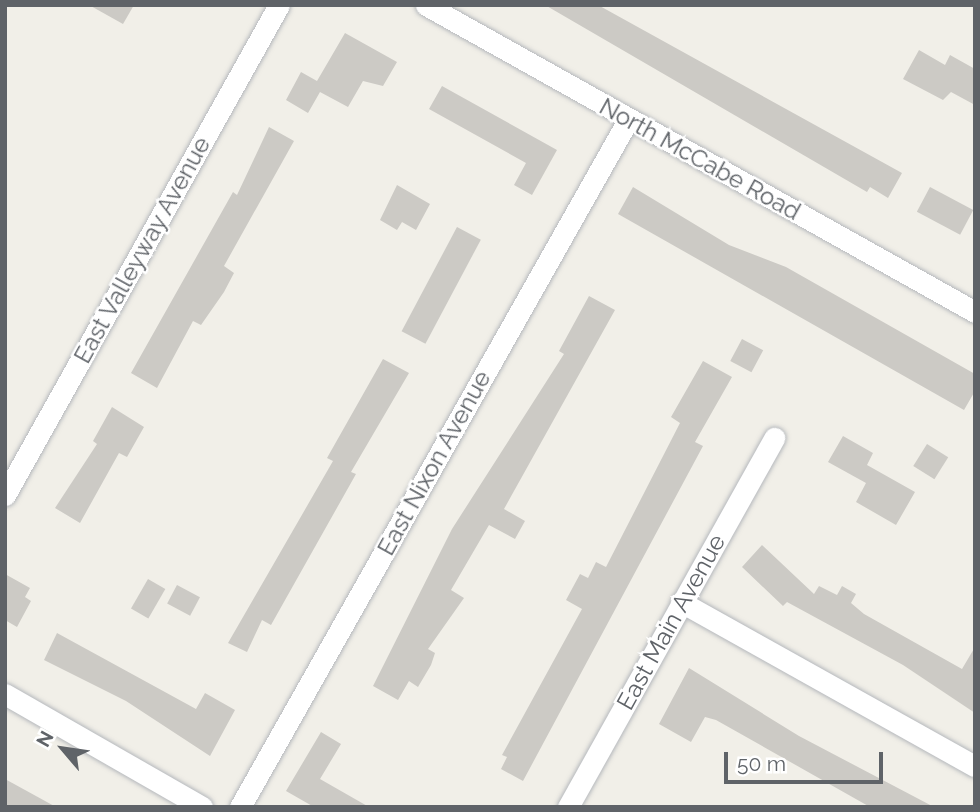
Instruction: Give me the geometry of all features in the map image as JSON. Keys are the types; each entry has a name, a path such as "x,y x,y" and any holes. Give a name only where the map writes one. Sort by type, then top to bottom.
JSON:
{"street":[{"name":"East Valleyway Avenue","path":"5,495 279,5"},
{"name":"North McCabe Road","path":"426,5 975,312"},
{"name":"East Nixon Avenue","path":"240,807 628,120"},
{"name":"East Main Avenue","path":"568,807 774,438"},
{"path":"681,602 975,766"},
{"path":"5,694 200,806"}],"building":[{"path":"89,5 134,5 123,24"},
{"path":"545,5 598,5 902,173 888,198 870,187 867,192"},
{"path":"345,33 397,62 383,86 363,81 348,107 320,92 308,113 286,100 301,72 317,81"},
{"path":"919,50 945,65 950,55 975,69 975,105 951,92 943,100 903,79"},
{"path":"442,86 557,150 532,195 514,185 526,163 429,109"},
{"path":"269,127 294,141 224,266 234,273 224,292 201,325 193,321 157,388 131,373 233,192 237,195"},
{"path":"397,185 430,204 416,230 402,222 397,230 380,220"},
{"path":"633,187 729,245 786,267 975,374 975,391 964,410 618,214"},
{"path":"930,187 973,210 960,235 917,212"},
{"path":"457,227 481,240 425,344 402,331"},
{"path":"589,296 615,310 504,509 525,521 515,539 489,525 451,590 464,598 428,649 435,653 431,665 418,687 409,681 398,700 373,686 452,529 564,354 559,351"},
{"path":"742,339 763,350 751,372 730,361"},
{"path":"383,359 409,373 351,472 356,474 271,625 262,620 247,652 228,643 333,461 327,458"},
{"path":"703,361 732,377 695,442 703,446 523,781 501,769 507,757 502,755 582,609 566,600 580,574 588,578 596,562 606,567 680,423 671,417"},
{"path":"112,407 144,427 127,457 119,453 80,523 55,508 97,444 93,441"},
{"path":"843,436 873,453 867,465 915,492 896,525 856,502 866,483 828,462"},
{"path":"927,444 948,457 934,479 913,466"},
{"path":"762,545 814,594 819,586 837,595 842,586 856,594 851,603 864,614 962,669 975,647 975,713 903,665 787,602 783,606 742,567"},
{"path":"5,574 30,588 25,597 31,601 17,627 5,620"},
{"path":"148,579 165,589 148,618 131,608"},
{"path":"177,585 200,597 190,616 167,604"},
{"path":"57,633 196,709 205,693 235,710 210,756 126,701 44,660"},
{"path":"689,668 799,736 934,807 870,807 716,720 705,717 691,742 659,724"},
{"path":"321,732 341,744 320,779 369,807 314,807 286,791"},
{"path":"5,779 56,807 5,807"}]}
